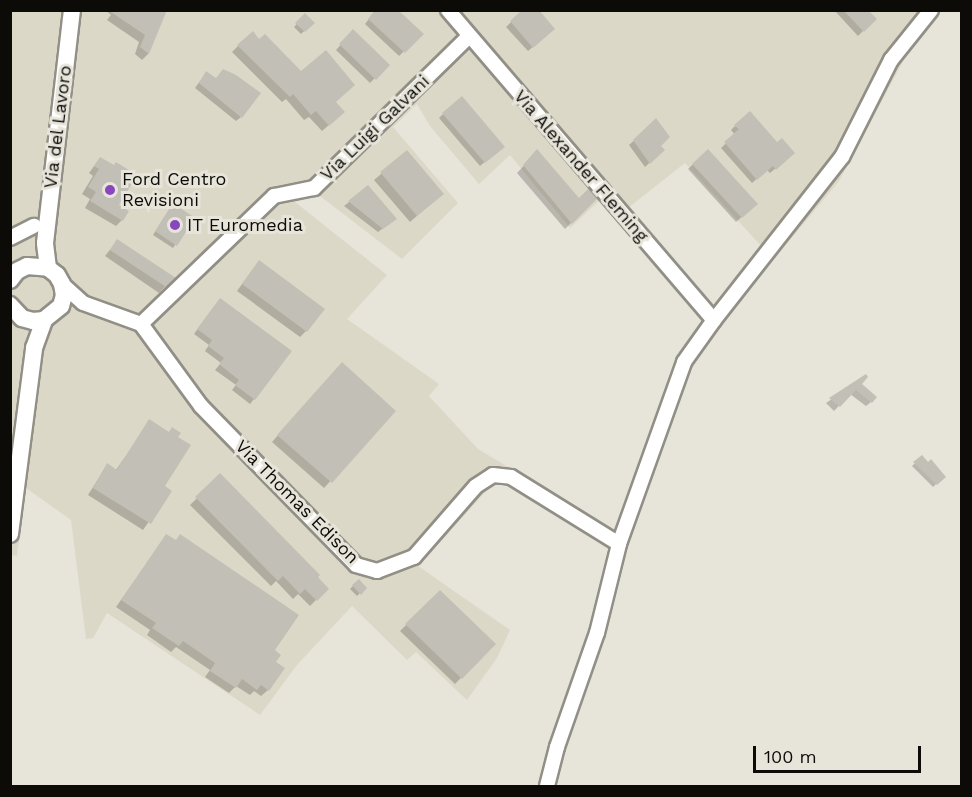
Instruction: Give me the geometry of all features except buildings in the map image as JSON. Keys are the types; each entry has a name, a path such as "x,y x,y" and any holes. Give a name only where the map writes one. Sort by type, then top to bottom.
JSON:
{"main road":[{"name":"Via del Lavoro","path":"24,271 45,243 72,10"},
{"path":"22,318 33,321 44,320 54,315 61,306 64,295 63,284 57,275 24,271"},
{"path":"10,305 22,318 34,348"},
{"path":"10,534 34,348 44,320"}],"street":[{"name":"Via Alexander Fleming","path":"448,10 714,320"},
{"path":"546,786 557,747 597,633 619,543 684,362 714,320 842,157 891,60 931,10"},
{"name":"Via Luigi Galvani","path":"141,324 274,196 314,188 469,36"},
{"path":"10,238 34,226"},
{"path":"63,284 83,303 141,324"},
{"path":"61,306 83,303"},
{"name":"Via Thomas Edison","path":"141,324 201,406 356,565 376,571 414,557 476,486 493,475 511,477 619,543"}],"shaded area":[{"path":"10,11 939,11 916,37 839,181 775,258 763,248 685,163 614,219 599,201 570,228 510,155 479,184 430,126 417,104 393,127 458,203 402,259 320,196 295,202 387,275 347,319 439,384 429,396 478,449 508,467 418,566 510,630 497,658 467,700 416,652 407,660 352,606 297,665 260,715 107,613 93,638 86,639 71,520 26,488 17,556 11,555"}],"place":[{"name":"Ford Centro Revisioni","path":"110,190"},
{"name":"IT Euromedia","path":"175,225"}]}
